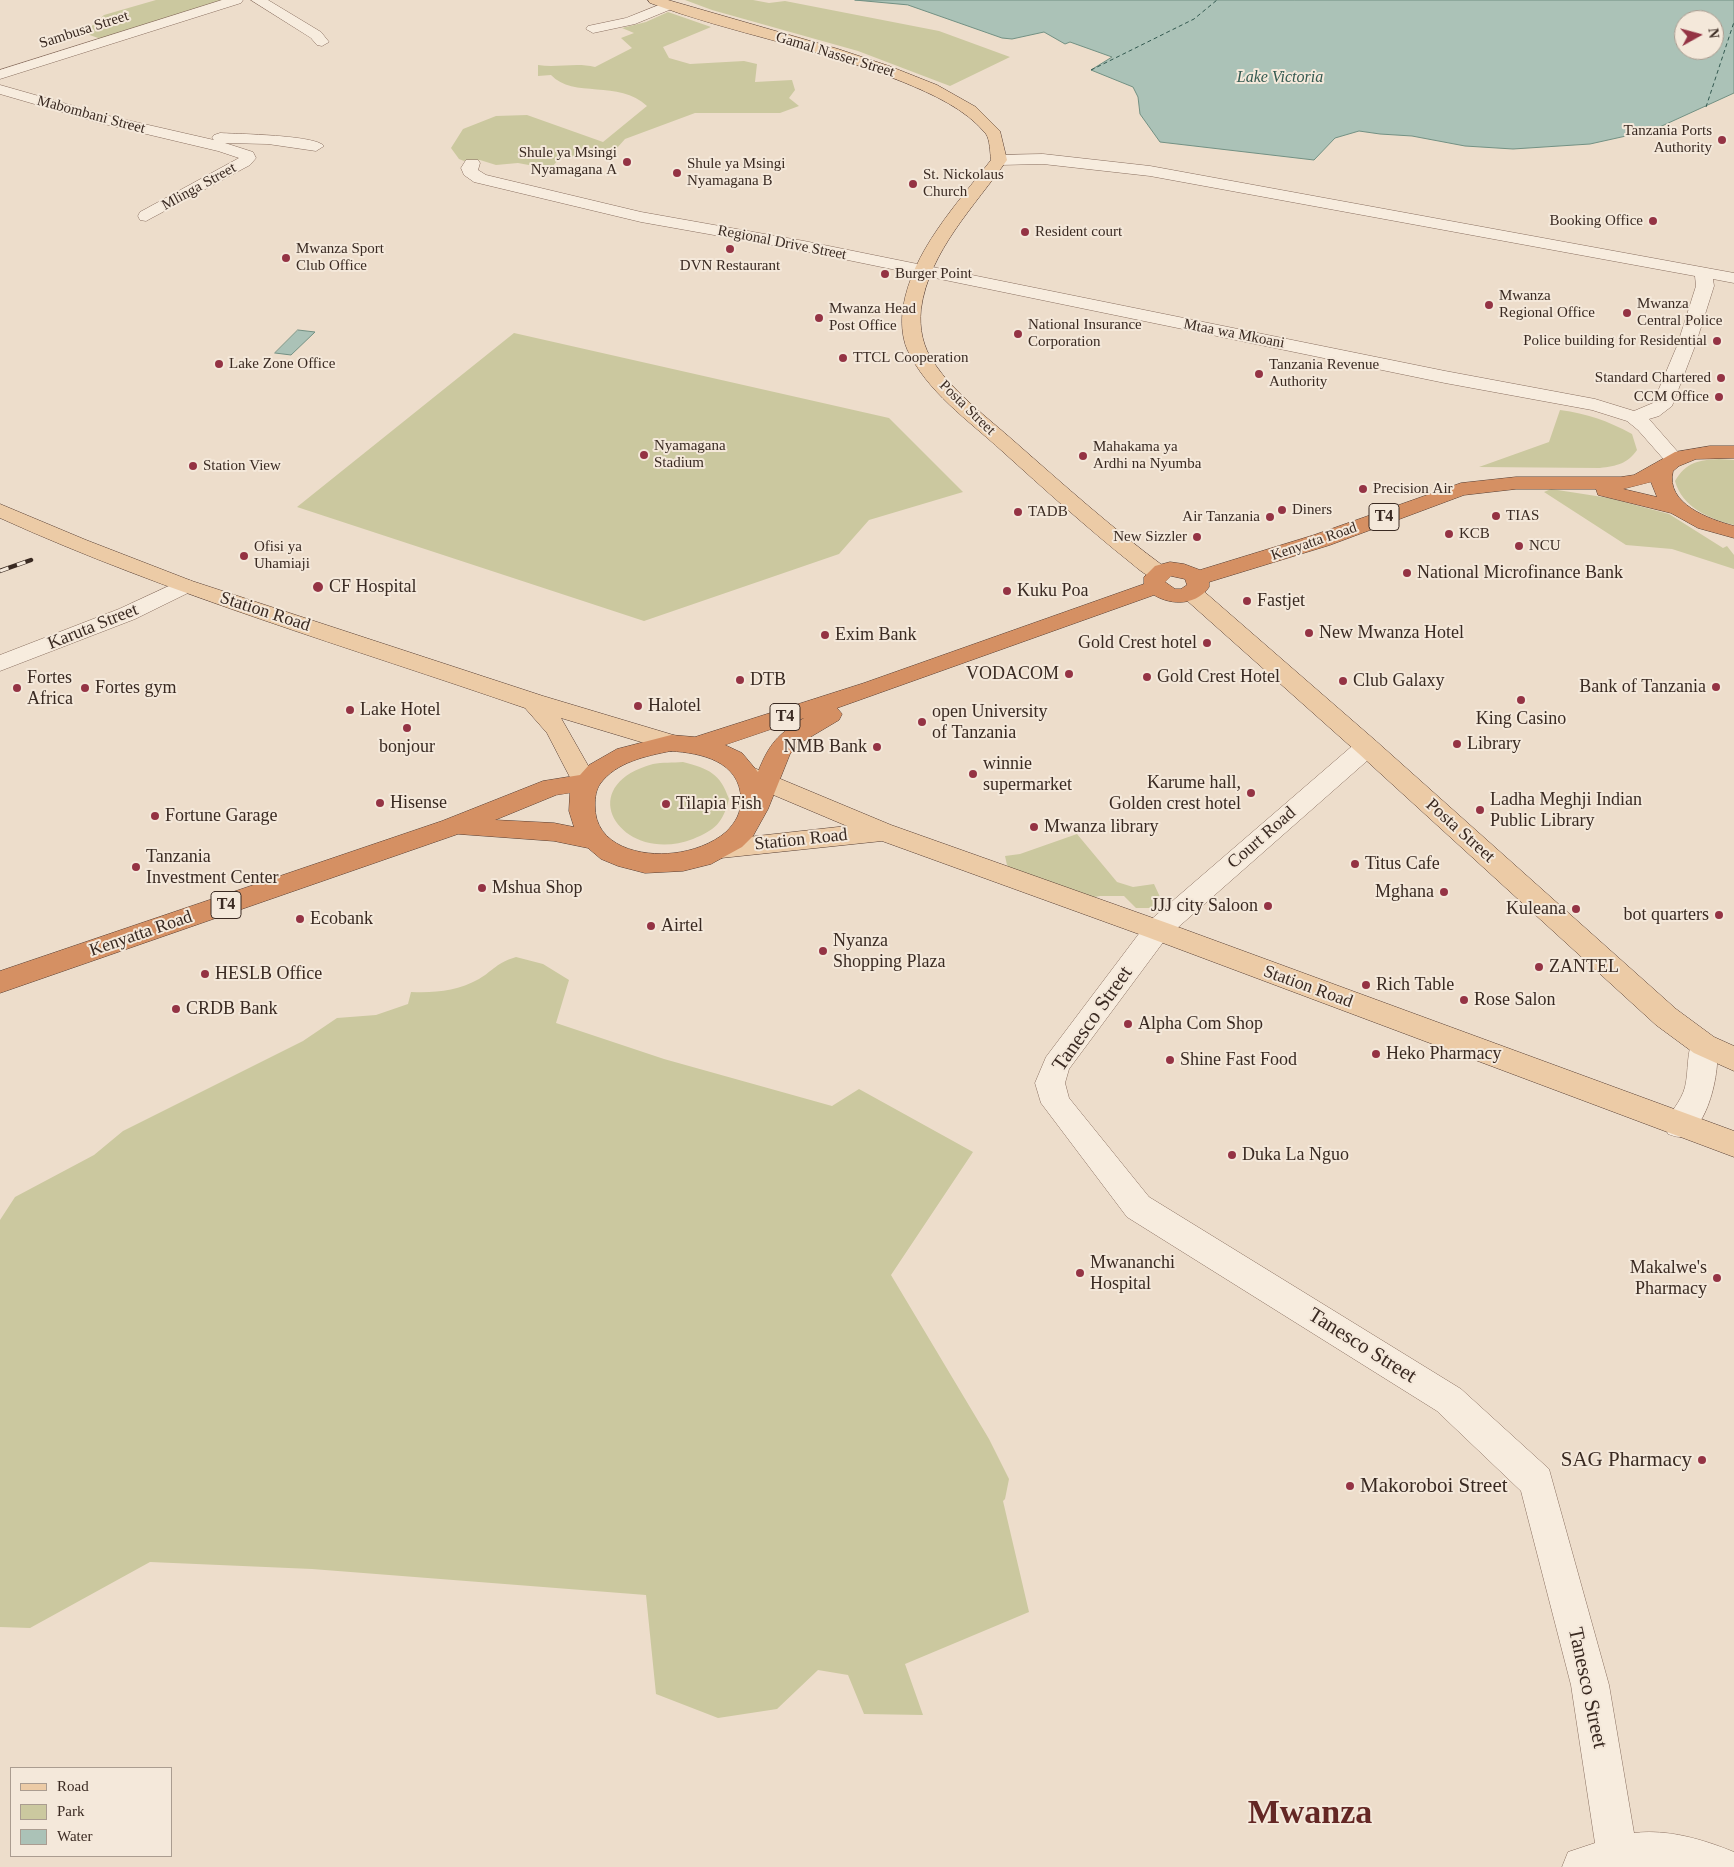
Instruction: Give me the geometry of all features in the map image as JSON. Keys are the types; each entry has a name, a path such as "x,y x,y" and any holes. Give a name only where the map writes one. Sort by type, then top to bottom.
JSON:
{"highway":[{"name":"Kenyatta Road","path":"1157,580 1167,594 1175,596 1194,586 1461,489 1516,483 1576,485 1639,480 1693,452 1717,450 1734,452"},
{"path":"1669,464 1661,479 1665,494 1680,509 1734,546"},
{"name":"Kenyatta Road","path":"1576,485 1680,509"},
{"path":"1698,520 1734,532"},
{"name":"T4","path":"698,745 872,688 1157,580"},
{"name":"T4","path":"756,777 721,752 698,745 671,743 645,747 622,756 599,770 585,783 582,805 584,824 596,841 615,854 632,860 668,864 696,859 721,849 741,834 754,810 753,787 756,777 778,751 793,736 872,688"},
{"name":"Kenyatta Road","path":"0,982 451,827 552,787 585,783"},
{"name":"Kenyatta Road","path":"451,827 522,828 554,832 596,841"}],"main road":[{"name":"Gamal Nasser Street","path":"662,3 859,60 899,74 938,92 970,111 992,131 1001,148 999,160"},
{"name":"Posta Street","path":"999,160 952,225 922,271 912,308 911,326 916,349 931,372 956,399 1157,580"},
{"name":"Station Road","path":"0,510 78,545 184,586 376,648 534,702 671,743"},
{"name":"Posta Street","path":"1194,586 1366,747 1666,1017 1704,1045 1734,1059"},
{"path":"534,702 557,729 585,783"},
{"name":"Station Road","path":"756,777 882,832 1157,930 1734,1144"},
{"name":"Station Road","path":"721,849 882,832"}],"street":[{"name":"Sambusa Street","path":"0,75 236,0"},
{"path":"258,0 316,35 322,42"},
{"path":"593,29 630,21 662,3"},
{"name":"Mabombani Street","path":"0,89 72,111 183,138 226,143 282,140 316,146"},
{"name":"Mabombani Street","path":"226,143 247,155"},
{"name":"Mlinga Street","path":"146,216 244,162 248,158 247,155"},
{"path":"999,160 1043,158 1150,171 1734,278"},
{"name":"Regional Drive Street","path":"472,163 469,168 470,172 480,179 641,217 804,246 922,271"},
{"name":"Mtaa wa Mkoani","path":"922,271 1445,377 1595,404 1634,417 1645,426 1669,464"},
{"path":"1634,417 1652,412 1662,406 1686,346 1705,286 1703,273"},
{"name":"Karuta Street","path":"0,664 127,614 184,586"},
{"name":"Court Road","path":"1157,930 1366,747"},
{"name":"Tanesco Street","path":"1157,930 1056,1065 1050,1083 1056,1103 1138,1207 1449,1400 1536,1481 1590,1685 1600,1861"},
{"path":"1679,1125 1694,1106 1702,1079 1704,1045"},
{"path":"1600,1861 1656,1851 1693,1858 1720,1867"}],"green space":[{"path":"156,0 223,0 101,39 84,33 104,15"},
{"path":"685,0 753,0 769,3 785,1 939,31 1010,57 950,86 858,51 712,10"},
{"path":"668,12 711,27 663,47 669,58 690,64 744,61 757,64 755,82 792,80 795,90 789,98 799,106 780,113 695,113 625,139 617,148 575,157 560,158 550,169 518,163 496,165 480,160 464,161 459,159 451,148 463,129 496,116 527,115 603,142 647,106 636,98 623,93 571,86 560,82 551,75 538,76 538,65 581,65 595,67 632,48 621,38 634,33 622,28 646,22"},
{"name":"Nyamagana Stadium","path":"514,333 889,418 963,492 869,520 839,554 644,621 297,507"},
{"path":"1560,410 1597,418 1632,434 1637,450 1621,464 1600,468 1479,467 1549,442"},
{"path":"1719,459 1734,460 1734,525 1698,511 1684,498 1675,481 1688,466 1694,463"},
{"path":"1551,489 1609,498 1669,514 1723,548 1727,546 1734,555 1734,569 1672,549 1626,545 1544,492"},
{"path":"683,762 707,770 722,783 729,799 721,820 701,836 668,844 645,842 627,833 615,820 610,805 614,789 628,775 653,764"},
{"path":"1077,834 1117,882 1133,887 1154,884 1160,897 1153,908 1136,908 1124,896 1100,896 1079,900 1017,875 1007,865 1005,856 1020,854"},
{"path":"516,957 543,964 569,980 556,1023 664,1059 832,1106 859,1089 973,1152 891,1275 989,1439 1009,1479 1003,1501 1029,1612 905,1664 923,1715 864,1714 848,1675 818,1670 777,1709 718,1718 656,1694 646,1595 312,1569 150,1562 30,1628 0,1627 0,1220 15,1197 94,1155 123,1131 303,1041 337,1018 376,1015 408,1004 411,992 438,991 463,986 479,979 504,962"}],"water":[{"name":"Lake Victoria","path":"855,0 1734,0 1734,93 1653,130 1590,144 1513,149 1465,146 1412,136 1359,131 1335,138 1314,160 1160,142 1140,114 1138,97 1133,87 1091,70 1112,57 1070,42 1065,44 1044,32 1012,39 1002,38 908,5"},
{"path":"298,330 315,332 291,355 275,353"}],"ferry route":[{"path":"1091,70 1194,19 1217,0"},
{"path":"1706,107 1734,22"}],"railway":[{"path":"0,571 31,560"}],"place":[{"name":"Tanzania Ports Authority","path":"1722,140"},
{"name":"Shule ya Msingi Nyamagana A","path":"627,162"},
{"name":"Shule ya Msingi Nyamagana B","path":"677,173"},
{"name":"St. Nickolaus Church","path":"913,184"},
{"name":"Booking Office","path":"1653,221"},
{"name":"Resident court","path":"1025,232"},
{"name":"DVN Restaurant","path":"730,249"},
{"name":"Mwanza Sport Club Office","path":"286,258"},
{"name":"Burger Point","path":"885,274"},
{"name":"Mwanza Regional Office","path":"1489,305"},
{"name":"Mwanza Central Police","path":"1627,313"},
{"name":"Mwanza Head Post Office","path":"819,318"},
{"name":"National Insurance Corporation","path":"1018,334"},
{"name":"Police building for Residential","path":"1717,341"},
{"name":"TTCL Cooperation","path":"843,358"},
{"name":"Lake Zone Office","path":"219,364"},
{"name":"Tanzania Revenue Authority","path":"1259,374"},
{"name":"Standard Chartered","path":"1721,378"},
{"name":"CCM Office","path":"1719,397"},
{"name":"Nyamagana Stadium","path":"644,455"},
{"name":"Mahakama ya Ardhi na Nyumba","path":"1083,456"},
{"name":"Station View","path":"193,466"},
{"name":"Precision Air","path":"1363,489"},
{"name":"Diners","path":"1282,510"},
{"name":"TADB","path":"1018,512"},
{"name":"TIAS","path":"1496,516"},
{"name":"Air Tanzania","path":"1270,517"},
{"name":"KCB","path":"1449,534"},
{"name":"New Sizzler","path":"1197,537"},
{"name":"NCU","path":"1519,546"},
{"name":"Ofisi ya Uhamiaji","path":"244,556"},
{"name":"National Microfinance Bank","path":"1407,573"},
{"name":"CF Hospital","path":"318,587"},
{"name":"Kuku Poa","path":"1007,591"},
{"name":"Fastjet","path":"1247,601"},
{"name":"New Mwanza Hotel","path":"1309,633"},
{"name":"Exim Bank","path":"825,635"},
{"name":"Gold Crest hotel","path":"1207,643"},
{"name":"VODACOM","path":"1069,674"},
{"name":"Gold Crest Hotel","path":"1147,677"},
{"name":"DTB","path":"740,680"},
{"name":"Club Galaxy","path":"1343,681"},
{"name":"Bank of Tanzania","path":"1716,687"},
{"name":"Fortes Africa","path":"17,688"},
{"name":"Fortes gym","path":"85,688"},
{"name":"King Casino","path":"1521,700"},
{"name":"Halotel","path":"638,706"},
{"name":"Lake Hotel","path":"350,710"},
{"name":"open University of Tanzania","path":"922,722"},
{"name":"bonjour","path":"407,728"},
{"name":"Library","path":"1457,744"},
{"name":"NMB Bank","path":"877,747"},
{"name":"winnie supermarket","path":"973,774"},
{"name":"Karume hall, Golden crest hotel","path":"1251,793"},
{"name":"Hisense","path":"380,803"},
{"name":"Tilapia Fish","path":"666,804"},
{"name":"Ladha Meghji Indian Public Library","path":"1480,810"},
{"name":"Fortune Garage","path":"155,816"},
{"name":"Mwanza library","path":"1034,827"},
{"name":"Titus Cafe","path":"1355,864"},
{"name":"Tanzania Investment Center","path":"136,867"},
{"name":"Mshua Shop","path":"482,888"},
{"name":"Mghana","path":"1444,892"},
{"name":"JJJ city Saloon","path":"1268,906"},
{"name":"Kuleana","path":"1576,909"},
{"name":"bot quarters","path":"1719,915"},
{"name":"Ecobank","path":"300,919"},
{"name":"Airtel","path":"651,926"},
{"name":"Nyanza Shopping Plaza","path":"823,951"},
{"name":"ZANTEL","path":"1539,967"},
{"name":"HESLB Office","path":"205,974"},
{"name":"Rich Table","path":"1366,985"},
{"name":"Rose Salon","path":"1464,1000"},
{"name":"CRDB Bank","path":"176,1009"},
{"name":"Alpha Com Shop","path":"1128,1024"},
{"name":"Heko Pharmacy","path":"1376,1054"},
{"name":"Shine Fast Food","path":"1170,1060"},
{"name":"Duka La Nguo","path":"1232,1155"},
{"name":"Mwananchi Hospital","path":"1080,1273"},
{"name":"Makalwe's Pharmacy","path":"1717,1278"},
{"name":"SAG Pharmacy","path":"1702,1460"},
{"name":"Makoroboi Street","path":"1350,1486"}],"district":[{"name":"Mwanza","path":"1310,1814"}]}
